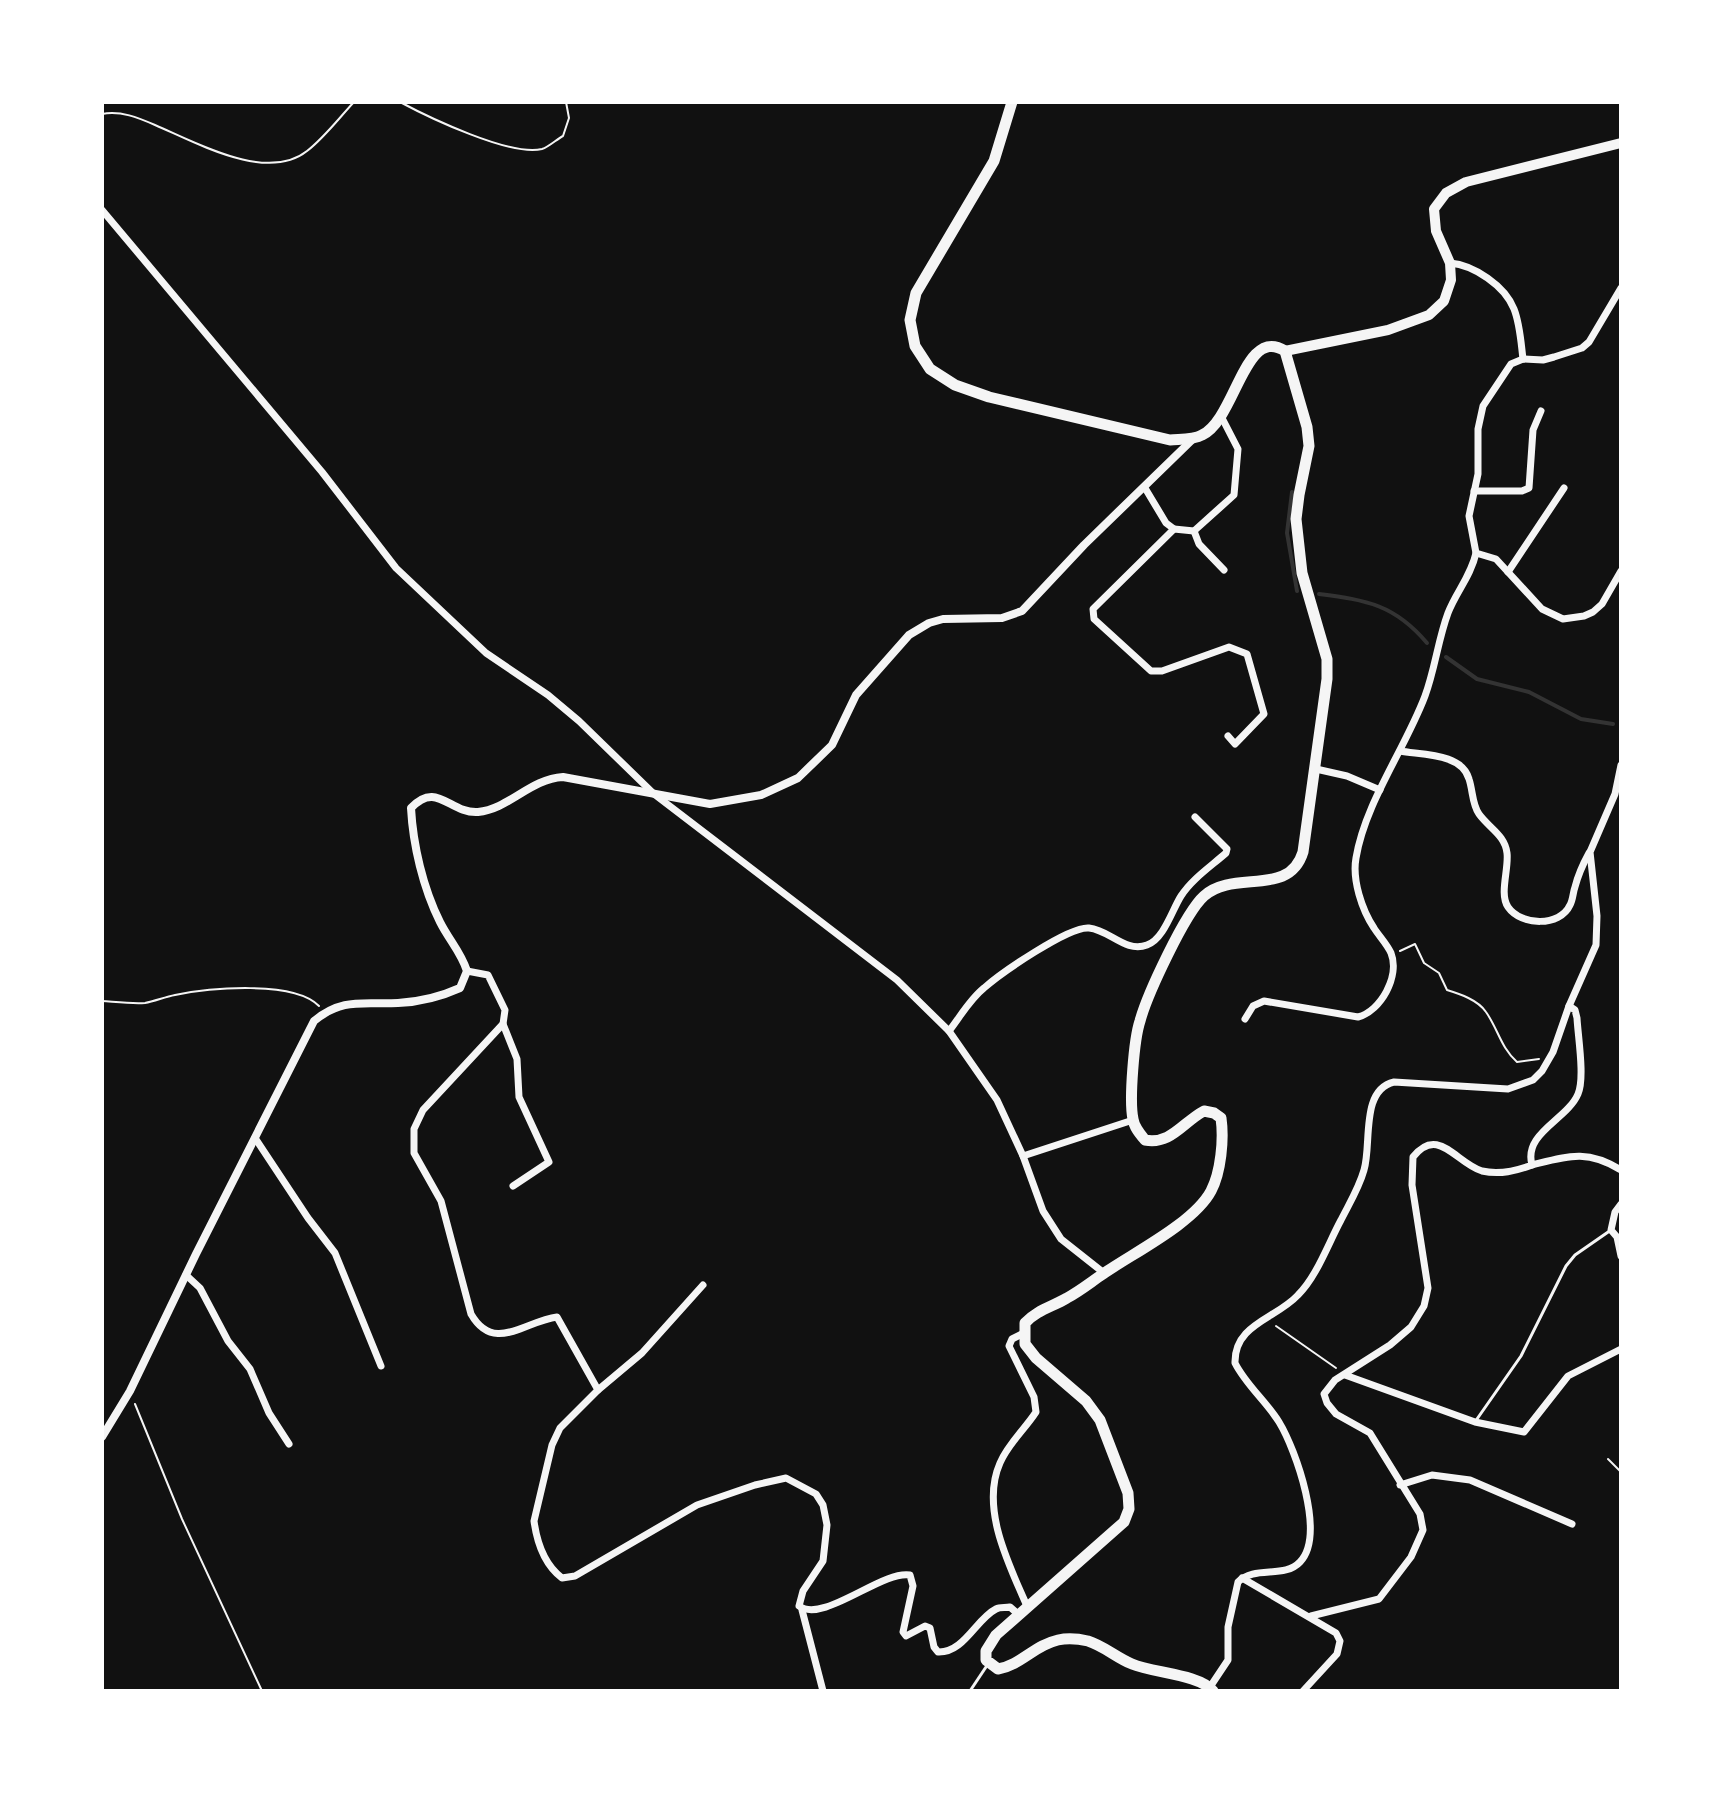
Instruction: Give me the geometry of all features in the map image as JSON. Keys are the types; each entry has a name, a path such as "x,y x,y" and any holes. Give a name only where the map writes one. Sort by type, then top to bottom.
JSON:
{"main road":[{"path":"1012,102 994,161 916,293 910,320 915,346 930,369 955,385 989,397 1170,440 1195,437 1211,429 1232,400 1252,356 1262,346 1275,345 1285,351 1388,330 1429,315 1444,301 1451,280 1450,263 1436,231 1434,209 1446,193 1466,182 1621,143"},
{"path":"1211,1689 1131,1664 1091,1642 1057,1640 1039,1647 1010,1667 998,1669 986,1660 986,1651 996,1635 1022,1610 1124,1522 1129,1509 1128,1493 1100,1420 1086,1401 1036,1358 1025,1344 1025,1323 1034,1314 1065,1299 1152,1243 1195,1209 1210,1192 1216,1177 1222,1128 1221,1118 1214,1113 1204,1111 1166,1140 1156,1142 1145,1140 1133,1120 1139,1023 1190,911 1205,894 1226,884 1280,878 1297,868 1303,852 1324,710 1327,659 1300,563 1296,519 1309,446 1307,427 1285,351"}],"street":[{"path":"102,210 322,472 396,568 486,653 548,695 579,721 654,794 907,990 949,1031 997,1100 1023,1156 1038,1201 1061,1239 1104,1273"},
{"path":"1450,263 1462,264 1500,288 1514,308 1523,359"},
{"path":"1245,1019 1253,1006 1264,1001 1348,1017 1366,1015 1377,1006 1387,989 1393,975 1391,954 1369,920 1355,867 1357,850 1429,680 1448,611 1467,579 1476,553 1469,521 1480,453 1478,429 1483,406 1511,364 1523,359 1543,360 1582,348 1589,342 1621,288"},
{"path":"1474,491 1522,491 1529,488 1533,430 1541,411"},
{"path":"1145,488 1166,523 1174,529 1194,531 1234,495 1238,449 1221,416"},
{"path":"102,1437 130,1391 314,1021 325,1012 352,1003 400,1003 442,996 460,988 467,971 462,954 440,923 412,828 411,808 419,799 430,796 461,809 484,811 544,779 563,777 710,804 761,795 798,778 832,745 856,695 909,635 943,619 1002,618 1022,611 1084,545 1195,437"},
{"path":"1508,572 1564,488"},
{"path":"1174,529 1093,609 1094,619 1151,671 1162,671 1229,647 1247,654 1264,714 1235,744 1228,736"},
{"path":"1194,531 1199,544 1224,570"},
{"path":"1476,553 1496,559 1542,609 1563,619 1593,612 1602,604 1621,571"},
{"path":"1400,751 1451,759 1463,767 1469,777 1479,814 1495,828 1505,843 1504,901 1521,920 1543,921 1561,915 1570,906 1574,889 1615,794 1621,765"},
{"path":"1316,769 1347,776 1380,790"},
{"path":"949,1031 982,989 1073,931 1086,927 1098,929 1124,944 1137,947 1150,945 1161,933 1189,884 1226,853 1227,849 1195,817"},
{"path":"1211,1689 1228,1660 1228,1627 1235,1589 1242,1578 1293,1568 1303,1560 1311,1529 1304,1490 1284,1432 1235,1363 1237,1342 1299,1295 1356,1192 1368,1153 1372,1107 1381,1088 1394,1082 1508,1089 1533,1080 1548,1061 1596,945 1597,916 1590,852"},
{"path":"467,971 488,975 505,1010 503,1024 517,1059 519,1097 549,1162 513,1186"},
{"path":"1532,1165 1531,1148 1577,1097 1580,1086 1577,1018 1575,1010 1569,1006"},
{"path":"503,1024 423,1110 414,1129 414,1153 441,1201 467,1301 477,1325 495,1334 557,1317 598,1390"},
{"path":"1023,1156 1133,1120"},
{"path":"255,1138 335,1253 381,1366"},
{"path":"1311,1616 1379,1599 1411,1557 1423,1530 1420,1514 1370,1433 1336,1414 1324,1394 1328,1387 1411,1327 1428,1296 1412,1185 1413,1157 1426,1145 1437,1144 1468,1165 1490,1172 1515,1171 1574,1155 1591,1156 1621,1170"},
{"path":"1621,1204 1615,1212 1611,1230 1617,1237 1621,1256"},
{"path":"186,1275 200,1288 228,1341 243,1358 269,1413 289,1444"},
{"path":"703,1285 642,1353 560,1428 552,1445 534,1521 536,1533 550,1569 562,1578 575,1576 697,1505 755,1485 786,1478 816,1494 823,1505 827,1525 823,1561 803,1591 799,1606 823,1691"},
{"path":"1022,1610 997,1523 993,1487 1005,1454 1036,1412 1034,1397 1009,1346 1012,1339 1024,1333"},
{"path":"1345,1375 1475,1422 1524,1432 1568,1376 1621,1349"},
{"path":"1400,1485 1432,1475 1470,1480 1572,1524"},
{"path":"802,1610 811,1611 856,1595 901,1573 910,1575 913,1586 903,1632 906,1636 925,1626 930,1628 938,1652 945,1652 967,1637 996,1609 1010,1607 1022,1610"},
{"path":"1242,1578 1328,1626 1340,1641 1337,1654 1303,1691"},
{"path":"1310,1684 1318,1691"}],"lane":[{"path":"1475,1422 1521,1356 1566,1266 1575,1255 1611,1230"},
{"path":"970,1691 989,1663"}],"path":[{"path":"102,114 112,112 138,118 215,151 253,163 288,162 306,152 354,102"},
{"path":"400,102 451,127 512,147 542,149 563,136 569,118 566,102"},
{"path":"1391,954 1415,944 1424,963 1439,973 1447,990 1465,996 1486,1010 1510,1055 1517,1062 1536,1058 1548,1061"},
{"path":"102,1001 144,1003 241,987 288,992 316,1002 325,1012"},
{"path":"1265,1318 1345,1375"},
{"path":"130,1391 182,1519 262,1691"},
{"path":"1608,1459 1621,1472"}],"waterway":[{"path":"1292,492 1287,533 1297,591"},
{"path":"1319,594 1379,606 1403,620 1427,643"},
{"path":"1446,657 1477,679 1529,692 1581,719 1613,724"}]}
